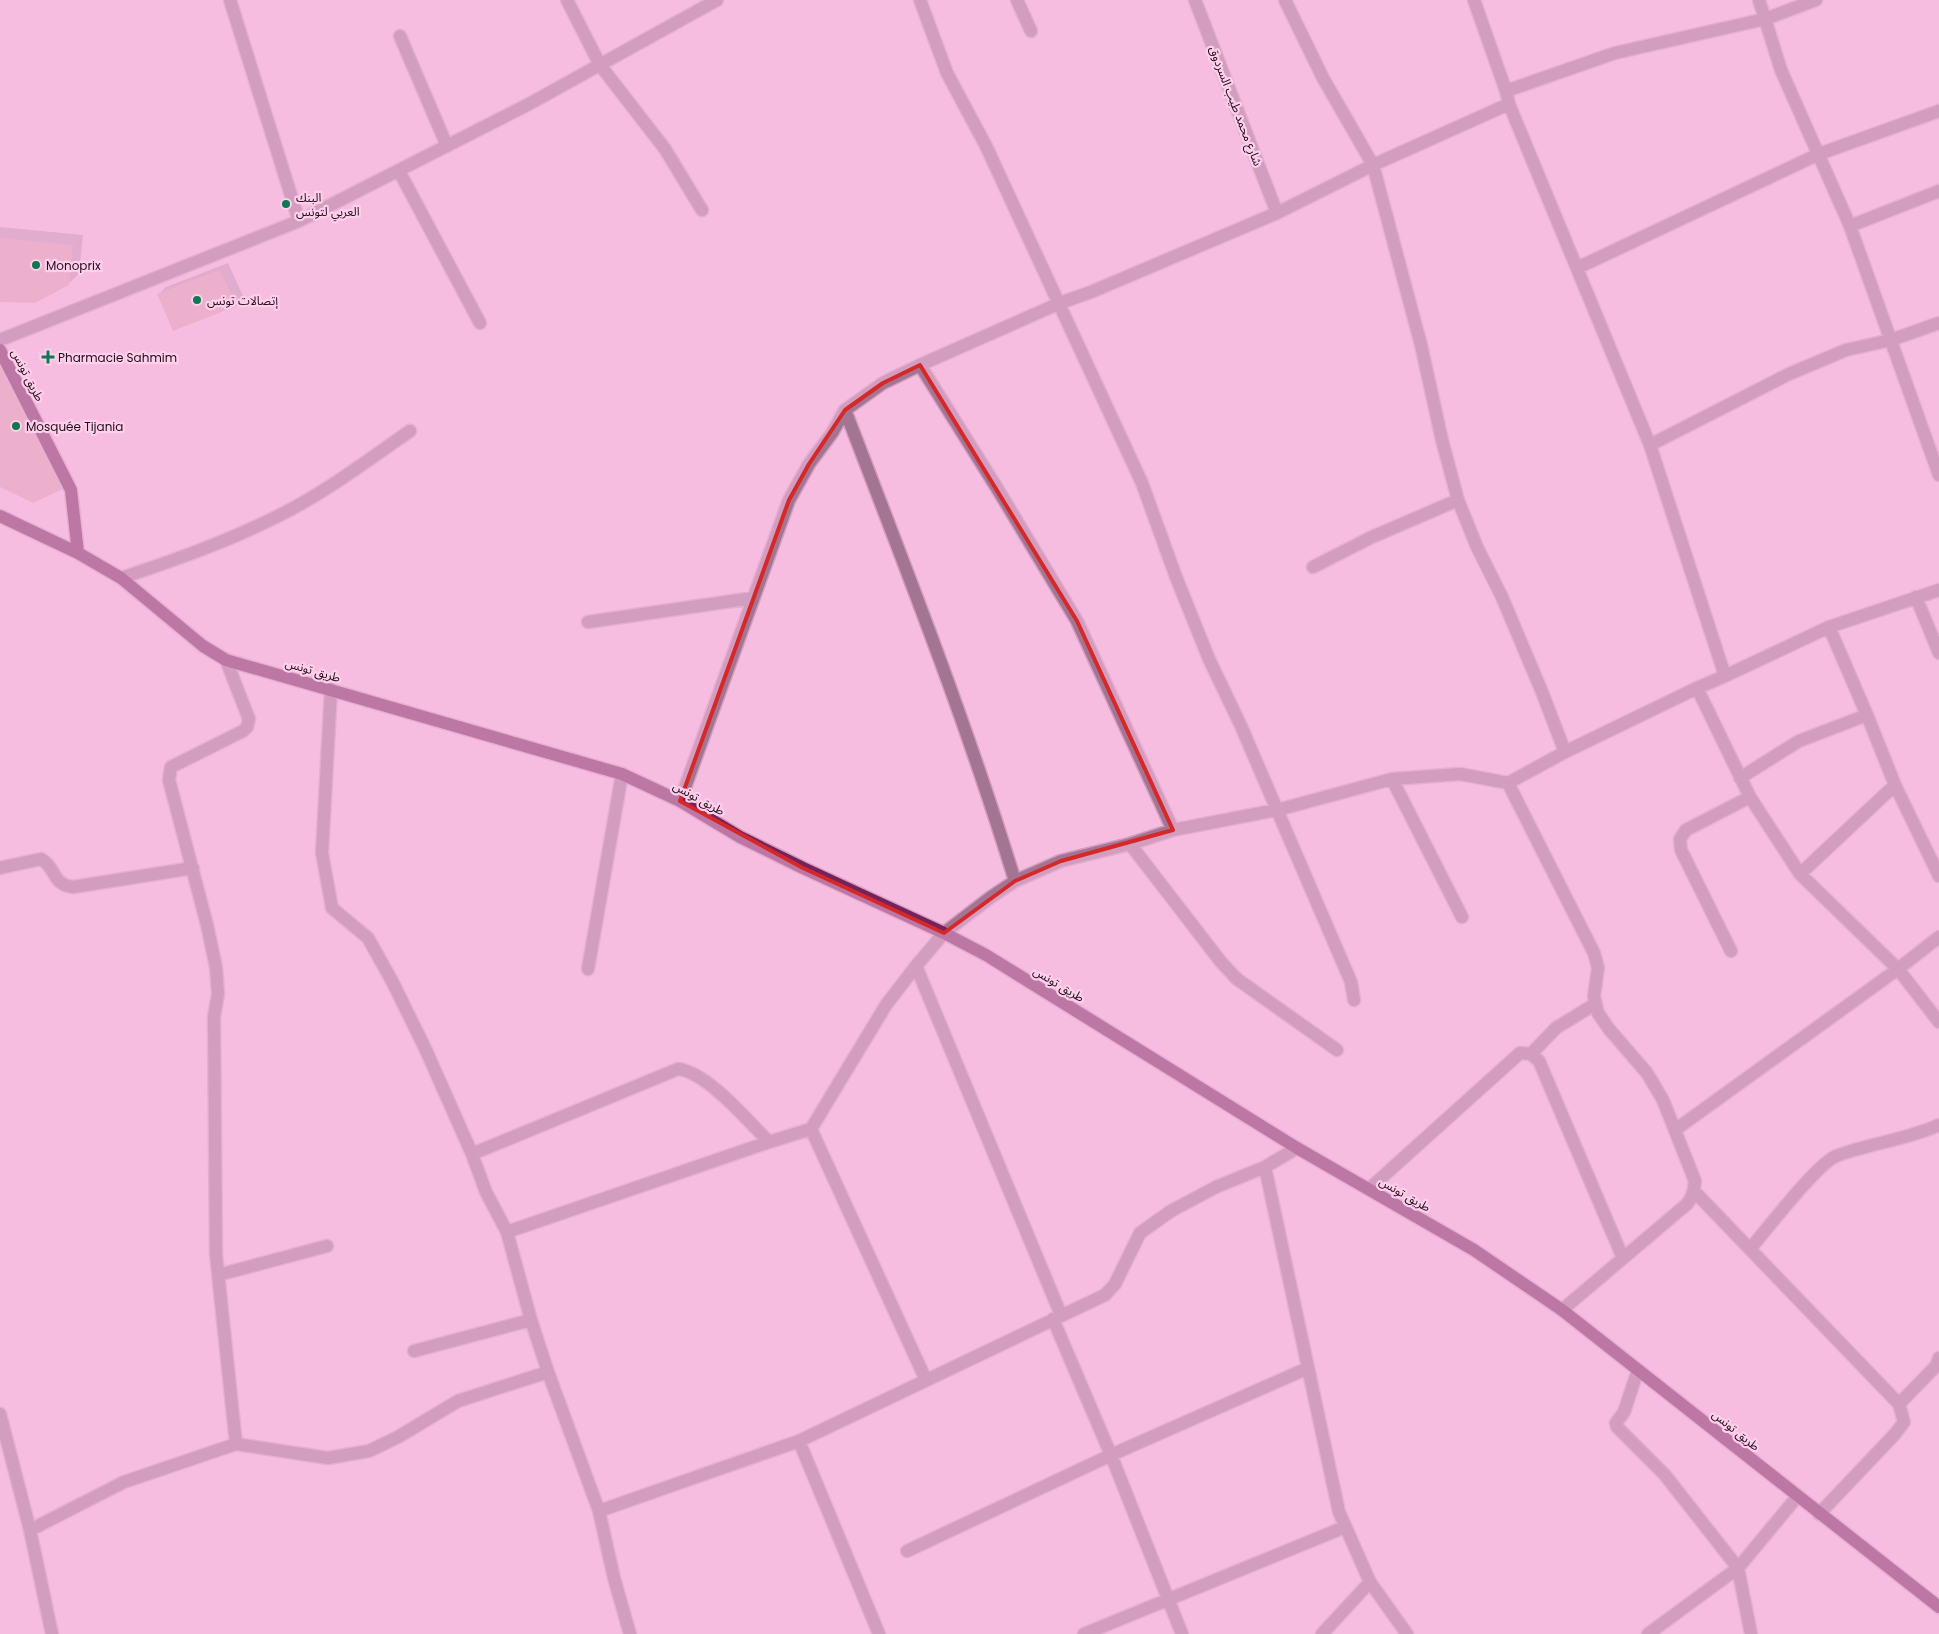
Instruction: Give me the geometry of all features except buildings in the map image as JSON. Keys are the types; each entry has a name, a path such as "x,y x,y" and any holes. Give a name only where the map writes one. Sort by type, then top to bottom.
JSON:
{"main road":[{"name":"طريق تونس","path":"0,350 71,490 78,553"},
{"name":"طريق تونس","path":"0,516 78,553 121,578 203,646 226,660 622,774 680,801 748,841 944,933 986,955 1297,1148 1474,1250 1562,1310 1939,1607"}],"street":[{"path":"230,0 299,221"},
{"path":"566,0 600,65 665,149 702,210"},
{"path":"0,340 299,221 529,104 717,0"},
{"path":"920,0 948,73 970,112 1142,482 1176,577 1202,641 1241,726 1351,982 1354,1000"},
{"path":"1017,0 1031,31"},
{"name":"شارع محمد طيب السردوق","path":"1195,0 1277,213"},
{"path":"1285,0 1323,78 1373,165 1421,346 1442,440 1458,500 1502,597 1565,752"},
{"path":"1474,0 1509,104 1650,445 1726,676"},
{"path":"1759,0 1782,70 1850,226 1939,475"},
{"path":"1506,91 1615,53 1765,19 1816,0"},
{"path":"400,36 447,146"},
{"path":"680,801 789,500 809,464 832,433 844,410 883,383 920,365 1060,303 1091,292 1277,213 1373,165 1509,104"},
{"path":"1577,268 1819,154 1939,112"},
{"path":"399,171 480,323"},
{"path":"1850,226 1939,191"},
{"path":"1650,445 1789,374 1846,350 1891,340 1939,323"},
{"path":"920,365 1077,620 1173,830"},
{"path":"844,410 943,664 990,797 1015,881"},
{"path":"121,578 203,550 280,515 322,490 410,431"},
{"path":"1313,566 1372,537 1458,500"},
{"path":"507,1232 811,1129 886,1005 944,933 991,896 1015,881 1061,860 1130,844 1173,830 1276,810 1392,778 1460,774 1508,783 1565,752 1829,627 1939,590"},
{"path":"1916,597 1939,653"},
{"path":"588,622 753,598"},
{"path":"1829,627 1895,785 1939,876"},
{"path":"226,660 248,719 247,727 243,731 172,767 169,780 207,925 217,976 218,994 214,1017 216,1254 236,1444"},
{"path":"1697,688 1750,798 1800,874 1898,970 1939,1022"},
{"path":"331,689 322,853 332,908 368,938 392,981 425,1048 472,1154 486,1192 507,1232 531,1320 548,1372 599,1511 614,1578 630,1634"},
{"path":"1740,778 1799,742 1867,715"},
{"path":"588,969 622,774"},
{"path":"1392,778 1462,917"},
{"path":"1508,783 1594,953 1598,968 1594,996 1598,1013 1609,1029 1647,1073 1663,1100 1695,1181 1692,1199 1687,1204 1562,1310"},
{"path":"1800,874 1895,785"},
{"path":"1731,950 1681,850 1680,839 1686,830 1750,798"},
{"path":"1130,844 1221,962 1237,979 1337,1050"},
{"path":"0,868 41,859 47,862 60,883 64,886 73,887 192,868"},
{"path":"1675,1130 1898,970 1939,937"},
{"path":"916,966 1182,1634"},
{"path":"1531,1054 1556,1028 1595,1004"},
{"path":"1369,1189 1520,1052 1531,1054 1539,1061 1623,1258"},
{"path":"472,1154 678,1069 685,1070 702,1079 728,1101 769,1142"},
{"path":"1750,1249 1819,1168 1835,1157 1920,1134 1939,1124"},
{"path":"811,1129 926,1380"},
{"path":"599,1511 799,1441 1105,1294 1115,1284 1140,1232 1171,1211 1208,1191 1265,1167 1297,1148"},
{"path":"1265,1167 1338,1512 1370,1582 1407,1634"},
{"path":"1694,1191 1899,1404 1904,1422 1895,1434 1819,1514"},
{"path":"218,1275 327,1246"},
{"path":"414,1351 531,1320"},
{"path":"1899,1404 1936,1366 1939,1358"},
{"path":"907,1551 1111,1455 1308,1368"},
{"path":"1638,1370 1624,1412 1616,1423 1617,1427 1665,1475 1738,1568 1751,1634"},
{"path":"30,1530 124,1482 236,1444 328,1458 369,1450 398,1437 458,1400 548,1372"},
{"path":"0,1414 30,1530 52,1634"},
{"path":"799,1441 879,1634"},
{"path":"1648,1634 1738,1568 1797,1497"},
{"path":"1084,1634 1345,1528"},
{"path":"1322,1634 1370,1582"}],"highlighted area":[{"path":"920,365 1077,621 1173,830 1061,861 1015,881 944,933 803,868 680,801 789,500 809,464 845,410 883,383"}],"place":[{"name":"البنك العربي لتونس","path":"286,204"},
{"name":"Monoprix","path":"36,265"},
{"name":"إتصالات تونس","path":"197,300"},
{"name":"Pharmacie Sahmim","path":"48,357"},
{"name":"Mosquée Tijania","path":"16,426"}]}
